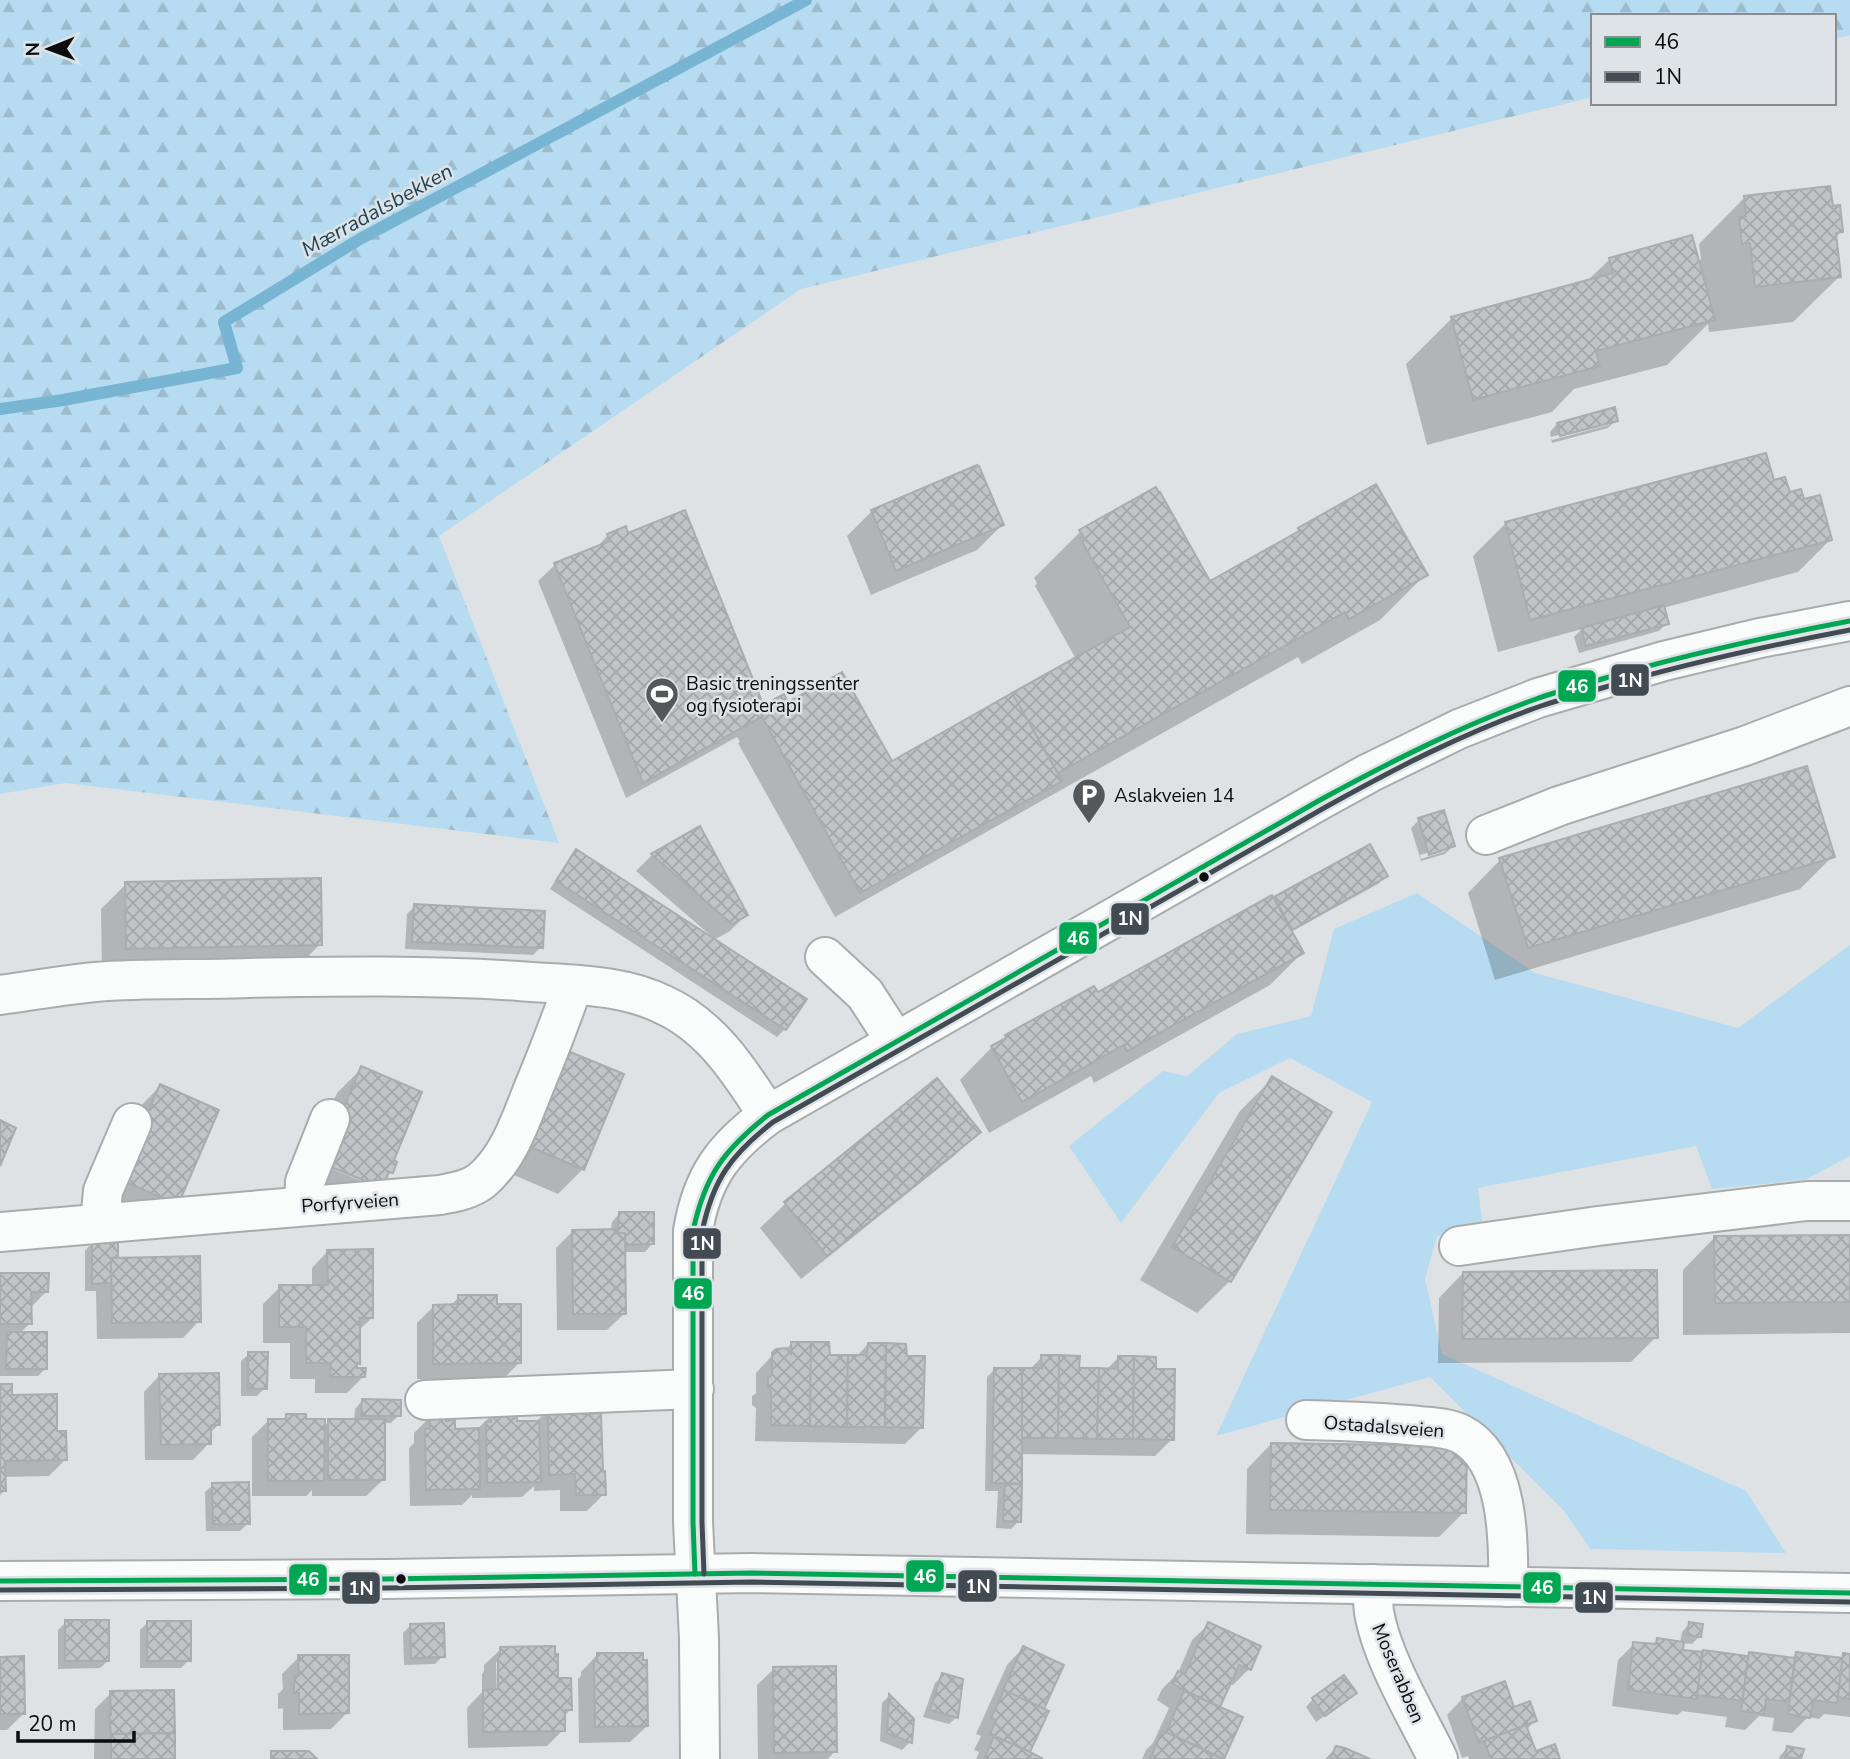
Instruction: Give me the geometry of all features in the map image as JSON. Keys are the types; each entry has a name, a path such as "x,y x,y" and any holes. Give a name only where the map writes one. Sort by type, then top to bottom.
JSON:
{"street":[{"path":"700,1759 699,1638 693,1522 693,1231 697,1206 705,1185 715,1167 738,1139 768,1115 1320,800 1459,729 1538,698 1664,661 1760,638 1850,621"},
{"path":"1486,835 1559,806 1745,746 1850,706"},
{"path":"825,957 865,994 896,1042"},
{"path":"0,995 96,982 355,975 471,978 610,989 638,994 666,1005 690,1019 712,1038 733,1063 768,1115"},
{"name":"Porfyrveien","path":"0,1232 440,1195 465,1190 482,1180 497,1163 514,1136 573,985"},
{"path":"304,1206 306,1182 330,1119"},
{"path":"100,1223 103,1191 132,1123"},
{"path":"1459,1246 1807,1201 1850,1201"},
{"path":"425,1400 694,1389"},
{"name":"Ostadalsveien","path":"1306,1420 1423,1426 1453,1431 1472,1441 1490,1465 1506,1514 1508,1587"},
{"path":"0,1581 386,1579 752,1573 1850,1593"},
{"name":"Moserabben","path":"1372,1584 1374,1612 1382,1640 1438,1759"}],"green space":[{"path":"0,0 1850,0 1850,35 1836,38 1836,14 1591,14 1591,97 801,289 439,536 559,843 66,783 0,794"},
{"path":"1417,893 1535,973 1738,1028 1850,945 1850,1156 1805,1180 1712,1189 1696,1146 1478,1188 1483,1228 1437,1236 1425,1279 1442,1354 1746,1491 1786,1553 1590,1549 1564,1511 1430,1377 1216,1436 1372,1102 1290,1058 1219,1093 1121,1223 1069,1146 1163,1071 1187,1076 1237,1034 1311,1016 1334,929"}],"building":[{"path":"1830,186 1833,206 1840,205 1843,232 1836,233 1841,277 1755,287 1750,243 1742,244 1739,217 1746,216 1744,196"},
{"path":"1692,235 1715,320 1596,351 1600,366 1473,400 1451,317 1613,273 1609,258"},
{"path":"1615,407 1618,421 1560,436 1557,423"},
{"path":"1766,453 1774,480 1785,477 1790,492 1801,489 1804,499 1820,495 1832,540 1530,620 1505,522"},
{"path":"977,465 1004,525 896,571 871,510"},
{"path":"1376,484 1428,575 1349,619 1345,612 1058,773 1012,693 1130,627 1080,538 1083,536 1079,530 1156,487 1210,581"},
{"path":"685,510 761,699 755,702 763,716 643,783 554,563 610,541 607,534 626,526 628,533"},
{"path":"1664,605 1669,624 1586,646 1581,628"},
{"path":"842,672 892,761 1012,693 1062,781 860,893 759,710 784,694 788,702"},
{"path":"1807,766 1835,857 1528,948 1499,858"},
{"path":"1444,810 1455,846 1429,855 1418,818"},
{"path":"700,826 748,915 732,924 651,854"},
{"path":"1370,844 1388,876 1292,930 1274,897"},
{"path":"576,849 807,999 786,1030 556,881"},
{"path":"321,878 322,945 126,949 125,882"},
{"path":"1272,895 1304,953 1127,1051 1124,1045 1022,1102 991,1046 1006,1038 1005,1035 1094,986 1098,992"},
{"path":"414,904 545,911 543,948 412,942"},
{"path":"563,1049 624,1074 584,1170 524,1144"},
{"path":"361,1066 422,1092 394,1160 397,1162 393,1173 389,1172 382,1188 321,1163"},
{"path":"1272,1076 1332,1112 1231,1282 1172,1247"},
{"path":"937,1078 981,1132 827,1256 784,1202"},
{"path":"160,1084 219,1110 178,1205 119,1179"},
{"path":"0,1120 16,1128 0,1166"},
{"path":"619,1212 654,1212 654,1244 625,1245 625,1233 618,1233"},
{"path":"618,1229 618,1233 625,1233 626,1314 573,1314 572,1230"},
{"path":"1850,1235 1850,1302 1715,1303 1714,1236"},
{"path":"118,1241 118,1258 111,1258 112,1283 92,1284 92,1242"},
{"path":"373,1249 373,1318 360,1318 360,1364 357,1363 357,1368 366,1368 365,1377 330,1377 331,1363 306,1363 306,1327 279,1327 279,1285 328,1285 327,1250"},
{"path":"200,1256 201,1322 112,1323 111,1258"},
{"path":"1657,1270 1658,1338 1462,1339 1463,1272"},
{"path":"0,1273 49,1273 48,1292 31,1292 32,1324 0,1324"},
{"path":"458,1295 497,1295 497,1304 521,1304 521,1363 433,1364 433,1305 458,1304"},
{"path":"7,1332 47,1332 47,1369 6,1369"},
{"path":"791,1342 811,1342 810,1426 771,1425 771,1391 768,1388 768,1378 772,1375 772,1353 776,1349 786,1348 791,1354"},
{"path":"811,1342 829,1342 830,1355 848,1355 847,1427 810,1426"},
{"path":"868,1343 886,1343 885,1427 847,1427 848,1355 867,1355"},
{"path":"886,1343 906,1344 907,1356 925,1356 923,1428 885,1427"},
{"path":"248,1352 268,1352 267,1389 248,1389"},
{"path":"1041,1355 1059,1355 1058,1438 1021,1438 1022,1368 1042,1368"},
{"path":"1059,1355 1080,1356 1079,1368 1099,1368 1097,1439 1058,1438"},
{"path":"1118,1356 1134,1356 1133,1439 1097,1439 1099,1368 1118,1369"},
{"path":"1134,1356 1156,1357 1156,1369 1175,1369 1174,1440 1133,1439"},
{"path":"994,1368 1022,1368 1022,1484 992,1483"},
{"path":"219,1373 220,1425 211,1425 211,1444 161,1445 159,1374"},
{"path":"0,1384 12,1384 12,1395 57,1394 57,1431 66,1431 67,1460 5,1461 6,1491 0,1491"},
{"path":"362,1399 401,1400 401,1416 361,1416"},
{"path":"551,1403 583,1403 583,1414 601,1413 606,1495 576,1495 575,1474 549,1475 548,1414 552,1414"},
{"path":"517,1412 517,1421 539,1421 541,1482 487,1483 486,1422 491,1422 491,1413"},
{"path":"286,1414 306,1414 306,1419 325,1419 324,1481 268,1481 268,1419 286,1419"},
{"path":"429,1415 446,1415 446,1421 455,1420 455,1429 479,1428 480,1489 426,1490 425,1429 430,1429"},
{"path":"328,1419 385,1419 385,1480 328,1480"},
{"path":"1271,1443 1467,1446 1466,1513 1270,1510"},
{"path":"249,1482 250,1524 213,1524 212,1483"},
{"path":"1005,1484 1022,1484 1021,1522 1003,1521"},
{"path":"65,1620 109,1620 109,1661 65,1661"},
{"path":"147,1621 191,1621 191,1661 147,1661"},
{"path":"1208,1622 1261,1646 1251,1670 1239,1665 1220,1707 1172,1683 1178,1671 1185,1674"},
{"path":"1689,1622 1703,1624 1701,1637 1687,1635"},
{"path":"444,1623 445,1657 411,1658 410,1624"},
{"path":"1657,1638 1684,1642 1683,1650 1702,1652 1697,1699 1628,1690 1633,1642 1656,1644"},
{"path":"555,1646 555,1654 558,1654 558,1678 571,1678 572,1710 565,1710 565,1731 483,1732 483,1690 498,1689 500,1647"},
{"path":"1023,1646 1064,1665 1044,1709 1003,1690"},
{"path":"1703,1650 1748,1656 1743,1701 1697,1695"},
{"path":"1749,1652 1795,1658 1789,1702 1766,1699 1764,1714 1741,1711"},
{"path":"1796,1652 1843,1658 1837,1703 1813,1700 1810,1718 1788,1714"},
{"path":"597,1653 643,1653 643,1660 647,1660 648,1726 595,1727 594,1661 597,1661"},
{"path":"1843,1653 1850,1654 1850,1699 1838,1697"},
{"path":"298,1655 349,1655 349,1713 299,1714 299,1693 294,1693 294,1676 299,1676"},
{"path":"24,1656 25,1714 0,1714 0,1657"},
{"path":"836,1666 837,1752 774,1753 773,1667"},
{"path":"942,1673 963,1679 958,1718 930,1710"},
{"path":"1344,1675 1357,1693 1325,1716 1312,1698"},
{"path":"1505,1681 1514,1707 1530,1701 1537,1721 1479,1743 1462,1697"},
{"path":"174,1690 175,1733 111,1734 110,1691"},
{"path":"1004,1690 1049,1711 1030,1752 990,1734 996,1720 991,1718"},
{"path":"1184,1691 1243,1717 1224,1759 1166,1732"},
{"path":"889,1694 914,1719 912,1743 887,1733"},
{"path":"1526,1725 1536,1751 1555,1744 1560,1759 1491,1759 1484,1741"},
{"path":"1162,1731 1166,1732 1223,1759 1150,1759"},
{"path":"175,1733 175,1759 111,1759 111,1734"},
{"path":"994,1736 1030,1752 1043,1759 984,1759"},
{"path":"1336,1746 1345,1748 1370,1759 1330,1759"},
{"path":"1787,1746 1804,1749 1801,1759 1785,1757"},
{"path":"271,1751 309,1751 317,1759 271,1759"}],"waterway":[{"name":"Mærradalsbekken","path":"0,409 237,368 224,322 360,239 806,0"}],"transit line":[{"name":"46","path":"695,1574 693,1231 704,1194 718,1165 739,1140 768,1115 1320,800 1453,733 1536,699 1633,670 1725,647 1850,621"},
{"name":"1N","path":"704,1574 702,1232 718,1183 735,1157 758,1134 773,1122 1324,808 1457,739 1541,706 1633,679 1725,656 1850,630"},
{"name":"46","path":"0,1581 386,1579 752,1573 1850,1593"},
{"name":"1N","path":"0,1590 386,1588 752,1582 1850,1602"}],"place":[{"name":"Basic treningssenter og fysioterapi","path":"662,724"},
{"name":"Aslakveien 14","path":"1089,825"}]}
